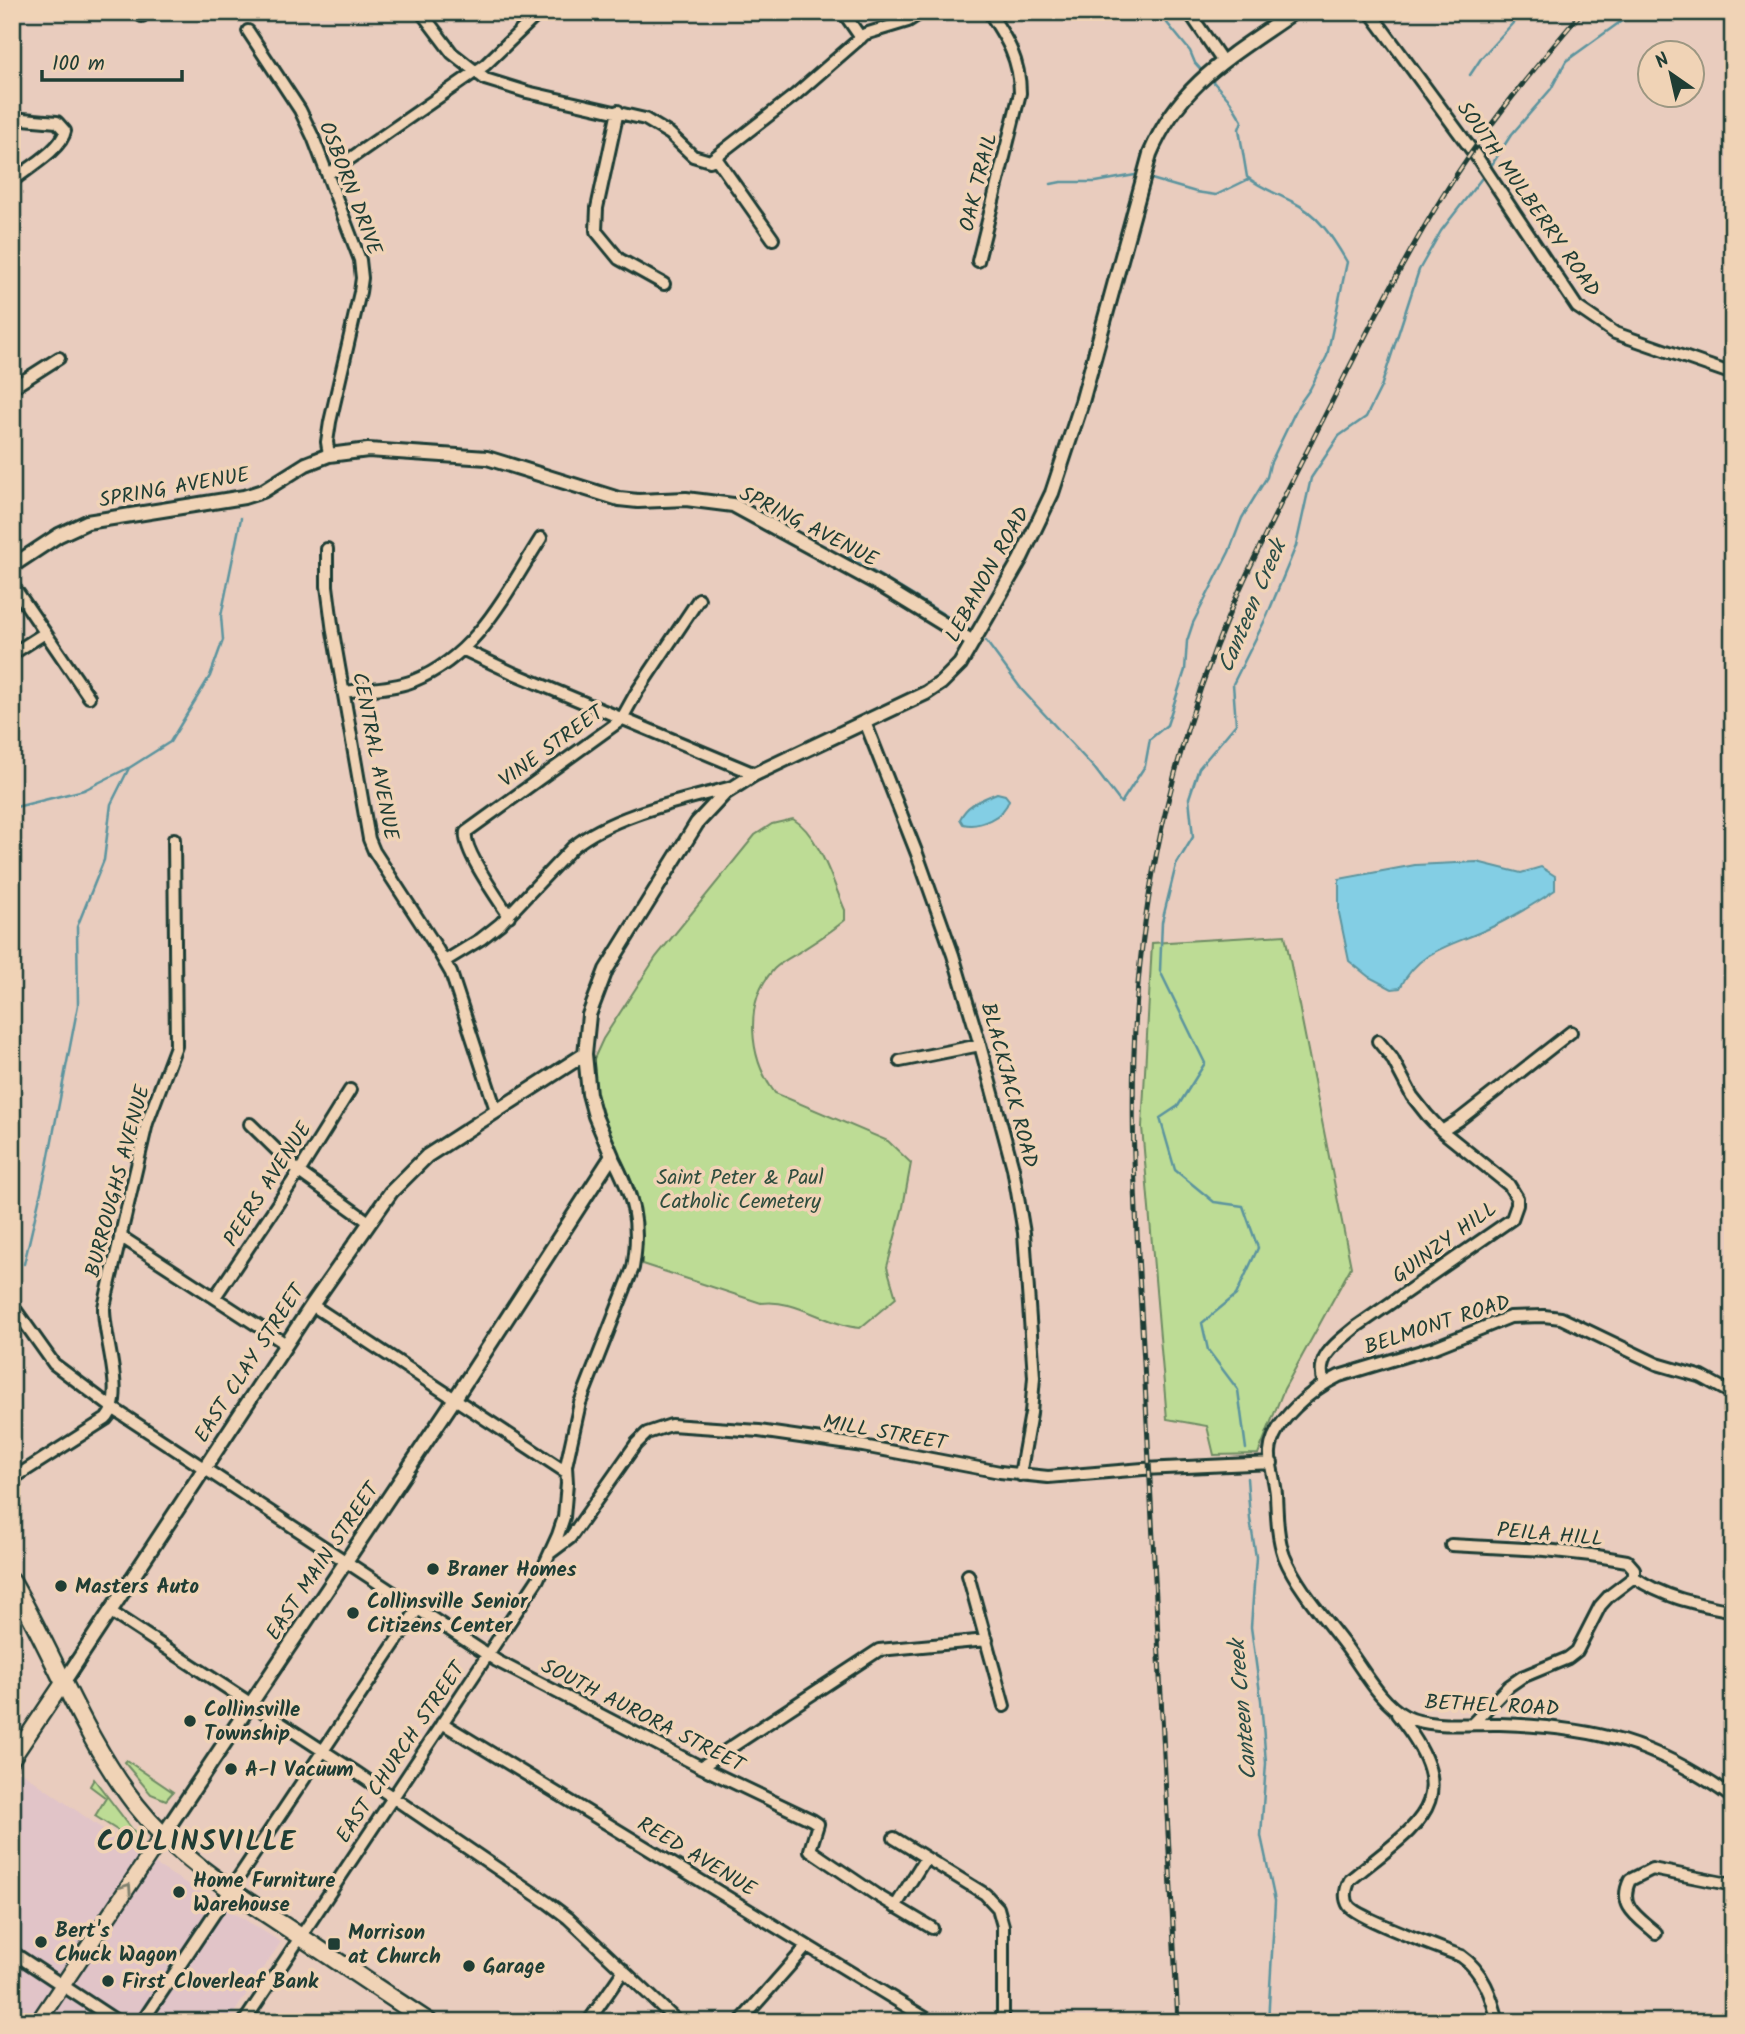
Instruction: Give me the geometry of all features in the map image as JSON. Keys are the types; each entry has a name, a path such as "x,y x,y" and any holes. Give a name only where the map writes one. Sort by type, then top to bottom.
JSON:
{"main road":[{"path":"12,1582 83,1723 114,1776 163,1835 230,1890 429,2022"},
{"name":"EAST CLAY STREET","path":"14,1753 63,1683"},
{"name":"EAST MAIN STREET","path":"38,2022 163,1835"}],"street":[{"path":"421,12 452,53 485,79 527,92 638,116 657,124 693,156 710,162 795,95 861,38 874,30 908,21 922,12"},
{"path":"328,174 474,73 540,12"},
{"path":"843,12 861,38"},
{"name":"OAK TRAIL","path":"978,261 1020,93 1018,67 1007,39 989,12"},
{"path":"1189,12 1223,62"},
{"name":"LEBANON ROAD","path":"585,1054 589,1015 606,970 697,823 710,808 736,785 755,774 926,693 941,683 960,664 1026,549 1060,471 1157,136 1181,99 1204,76 1294,12"},
{"name":"SOUTH MULBERRY ROAD","path":"1370,12 1479,160 1577,307 1615,333 1733,374"},
{"name":"OSBORN DRIVE","path":"248,31 300,110 358,252 362,278 330,422 327,442 329,455"},
{"path":"618,111 597,208 596,231 619,260 664,284"},
{"path":"12,118 57,122 65,131 64,137 52,151 12,181"},
{"path":"716,158 773,239"},
{"path":"12,388 58,358"},
{"name":"SPRING AVENUE","path":"12,566 59,535 87,522 244,497 263,491 306,464 329,455 368,450 473,455 619,499 686,499 733,505 880,585 973,642"},
{"path":"343,692 411,682 464,650 486,625 541,538"},
{"name":"CENTRAL AVENUE","path":"327,549 329,606 369,839 451,973 496,1110"},
{"path":"12,583 89,697"},
{"name":"VINE STREET","path":"509,916 470,850 465,838 466,832 615,726 699,599"},
{"path":"12,654 45,633"},
{"path":"464,650 755,774"},
{"name":"BLACKJACK ROAD","path":"865,722 941,919 980,1045 1013,1168 1024,1233 1034,1377 1030,1424 1020,1475"},
{"path":"445,961 481,939 509,916 584,838 631,818 736,785"},
{"name":"BURROUGHS AVENUE","path":"114,1409 114,1384 103,1322 104,1307 147,1123 177,1040 174,839"},
{"path":"1442,1131 1571,1032"},
{"name":"GUINZY HILL","path":"1324,1383 1322,1361 1337,1343 1482,1241 1512,1219 1516,1212 1517,1198 1509,1185 1442,1131 1412,1096 1392,1058 1378,1041"},
{"path":"900,1061 980,1045"},
{"name":"EAST CLAY STREET","path":"63,1683 312,1305 391,1192 415,1165 585,1054"},
{"name":"EAST CHURCH STREET","path":"244,2022 538,1579 564,1517 566,1472 580,1403 633,1268 636,1249 636,1216 632,1199 593,1109 585,1054"},
{"name":"PEERS AVENUE","path":"215,1297 350,1090"},
{"path":"250,1124 299,1172 369,1223"},
{"name":"EAST MAIN STREET","path":"163,1835 454,1400 612,1156"},
{"path":"120,1236 286,1344"},
{"name":"SOUTH AURORA STREET","path":"12,1305 54,1364 114,1409 488,1656 701,1767 813,1820 818,1824 818,1830 810,1850 895,1907 932,1928"},
{"path":"312,1305 566,1472"},
{"name":"BELMONT ROAD","path":"1272,1463 1270,1452 1281,1425 1287,1416 1324,1383 1435,1347 1510,1317 1561,1318 1657,1364 1702,1377 1733,1394"},
{"path":"12,1479 106,1419 114,1409"},
{"name":"MILL STREET","path":"550,1553 570,1538 636,1444 647,1433 671,1426 804,1436 1020,1475 1048,1477 1272,1463"},
{"name":"BETHEL ROAD","path":"1272,1463 1279,1538 1289,1566 1394,1709 1424,1722 1562,1727 1617,1738 1664,1755 1733,1798"},
{"name":"PEILA HILL","path":"1451,1545 1545,1550 1627,1561 1634,1569 1634,1577 1656,1591 1733,1611"},
{"path":"968,1575 1004,1706"},
{"path":"1473,1723 1509,1686 1522,1677 1568,1658 1577,1651 1600,1606 1634,1577"},
{"path":"142,2022 418,1610"},
{"path":"111,1612 252,1703 548,1903 678,2022"},
{"path":"701,1767 879,1650 986,1640"},
{"path":"1394,1709 1423,1751 1432,1780 1431,1801 1414,1827 1350,1880 1346,1887 1346,1900 1352,1909 1470,1962 1484,1982 1498,2022"},
{"name":"REED AVENUE","path":"442,1723 932,2022"},
{"path":"894,1838 993,1901 1002,1918 1003,2022"},
{"path":"895,1907 925,1859"},
{"path":"1656,1933 1632,1912 1625,1898 1624,1890 1630,1880 1640,1873 1652,1869 1733,1885"},
{"path":"740,2022 807,1946"},
{"path":"12,1952 118,2022"},
{"path":"588,2022 624,1970"}],"shaded area":[{"path":"20,1771 137,1853 281,1942 228,2022 12,2022 12,1782"}],"green space":[{"name":"Saint Peter & Paul Catholic Cemetery","path":"793,819 818,847 845,910 845,920 779,965 764,982 757,998 753,1031 760,1064 775,1093 888,1141 911,1163 887,1267 896,1298 860,1328 847,1326 786,1304 761,1303 642,1264 641,1219 637,1194 608,1129 595,1089 592,1063 603,1039 656,957 755,835 772,824"},
{"path":"1285,935 1351,1267 1284,1389 1258,1454 1214,1455 1207,1426 1167,1419 1142,1127 1152,943"},
{"path":"126,1760 173,1792 166,1800 151,1794 124,1762"},
{"path":"94,1779 138,1837 139,1844 95,1816 106,1798 90,1786"}],"water":[{"path":"997,793 1005,795 1009,800 1002,811 983,823 963,824 960,819 967,809"},
{"path":"1477,862 1521,873 1541,867 1555,876 1555,890 1502,922 1429,955 1408,974 1400,988 1392,989 1369,977 1349,961 1339,913 1339,879 1415,865"}],"waterway":[{"path":"1158,12 1204,73"},
{"path":"1470,75 1482,57 1523,12"},
{"name":"Canteen Creek","path":"1489,169 1511,135 1551,89 1566,61 1634,12"},
{"name":"Canteen Creek","path":"1722,12 1733,20"},
{"path":"986,641 1022,690 1095,769 1121,803 1145,766 1150,739 1167,725 1185,670 1187,641 1193,623 1229,552 1242,518 1267,477 1270,464 1298,406 1327,356 1347,262 1330,235 1309,212 1247,177 1239,129 1242,121 1230,101 1209,77"},
{"name":"Canteen Creek","path":"1246,1449 1238,1390 1208,1350 1202,1323 1236,1295 1258,1248 1243,1206 1214,1202 1175,1170 1160,1118 1178,1106 1205,1063 1160,971 1162,922 1176,865 1193,837 1189,798 1199,768 1236,724 1233,684 1267,616 1296,546 1311,478 1339,436 1366,417 1381,387 1419,270 1441,231 1485,174"},
{"path":"1051,184 1141,176"},
{"path":"1148,178 1216,195 1249,179"},
{"path":"24,1264 47,1166 78,1005 77,927 104,860 111,804 129,768 170,742 210,676 223,640 221,616 241,518"},
{"path":"846,555 970,630"},
{"path":"12,808 84,790 128,768"},
{"name":"Canteen Creek","path":"1247,1478 1256,1557 1251,1627 1266,1763 1261,1836 1275,1901 1268,2022"}],"railway":[{"path":"1178,2022 1136,1219 1133,1110 1142,946 1164,816 1200,689 1232,607 1320,425 1393,283 1424,227 1473,150 1582,12"}],"place":[{"name":"Braner Homes","path":"433,1569"},
{"name":"Masters Auto","path":"61,1586"},
{"name":"Collinsville Senior Citizens Center","path":"353,1613"},
{"name":"Collinsville Township","path":"190,1721"},
{"name":"A-1 Vacuum","path":"231,1769"},
{"name":"Home Furniture Warehouse","path":"179,1892"},
{"name":"Bert's Chuck Wagon","path":"41,1942"},
{"name":"Morrison at Church","path":"334,1944"},
{"name":"Garage","path":"469,1966"},
{"name":"First Cloverleaf Bank","path":"108,1981"}],"district":[{"name":"COLLINSVILLE","path":"197,1840"}]}
